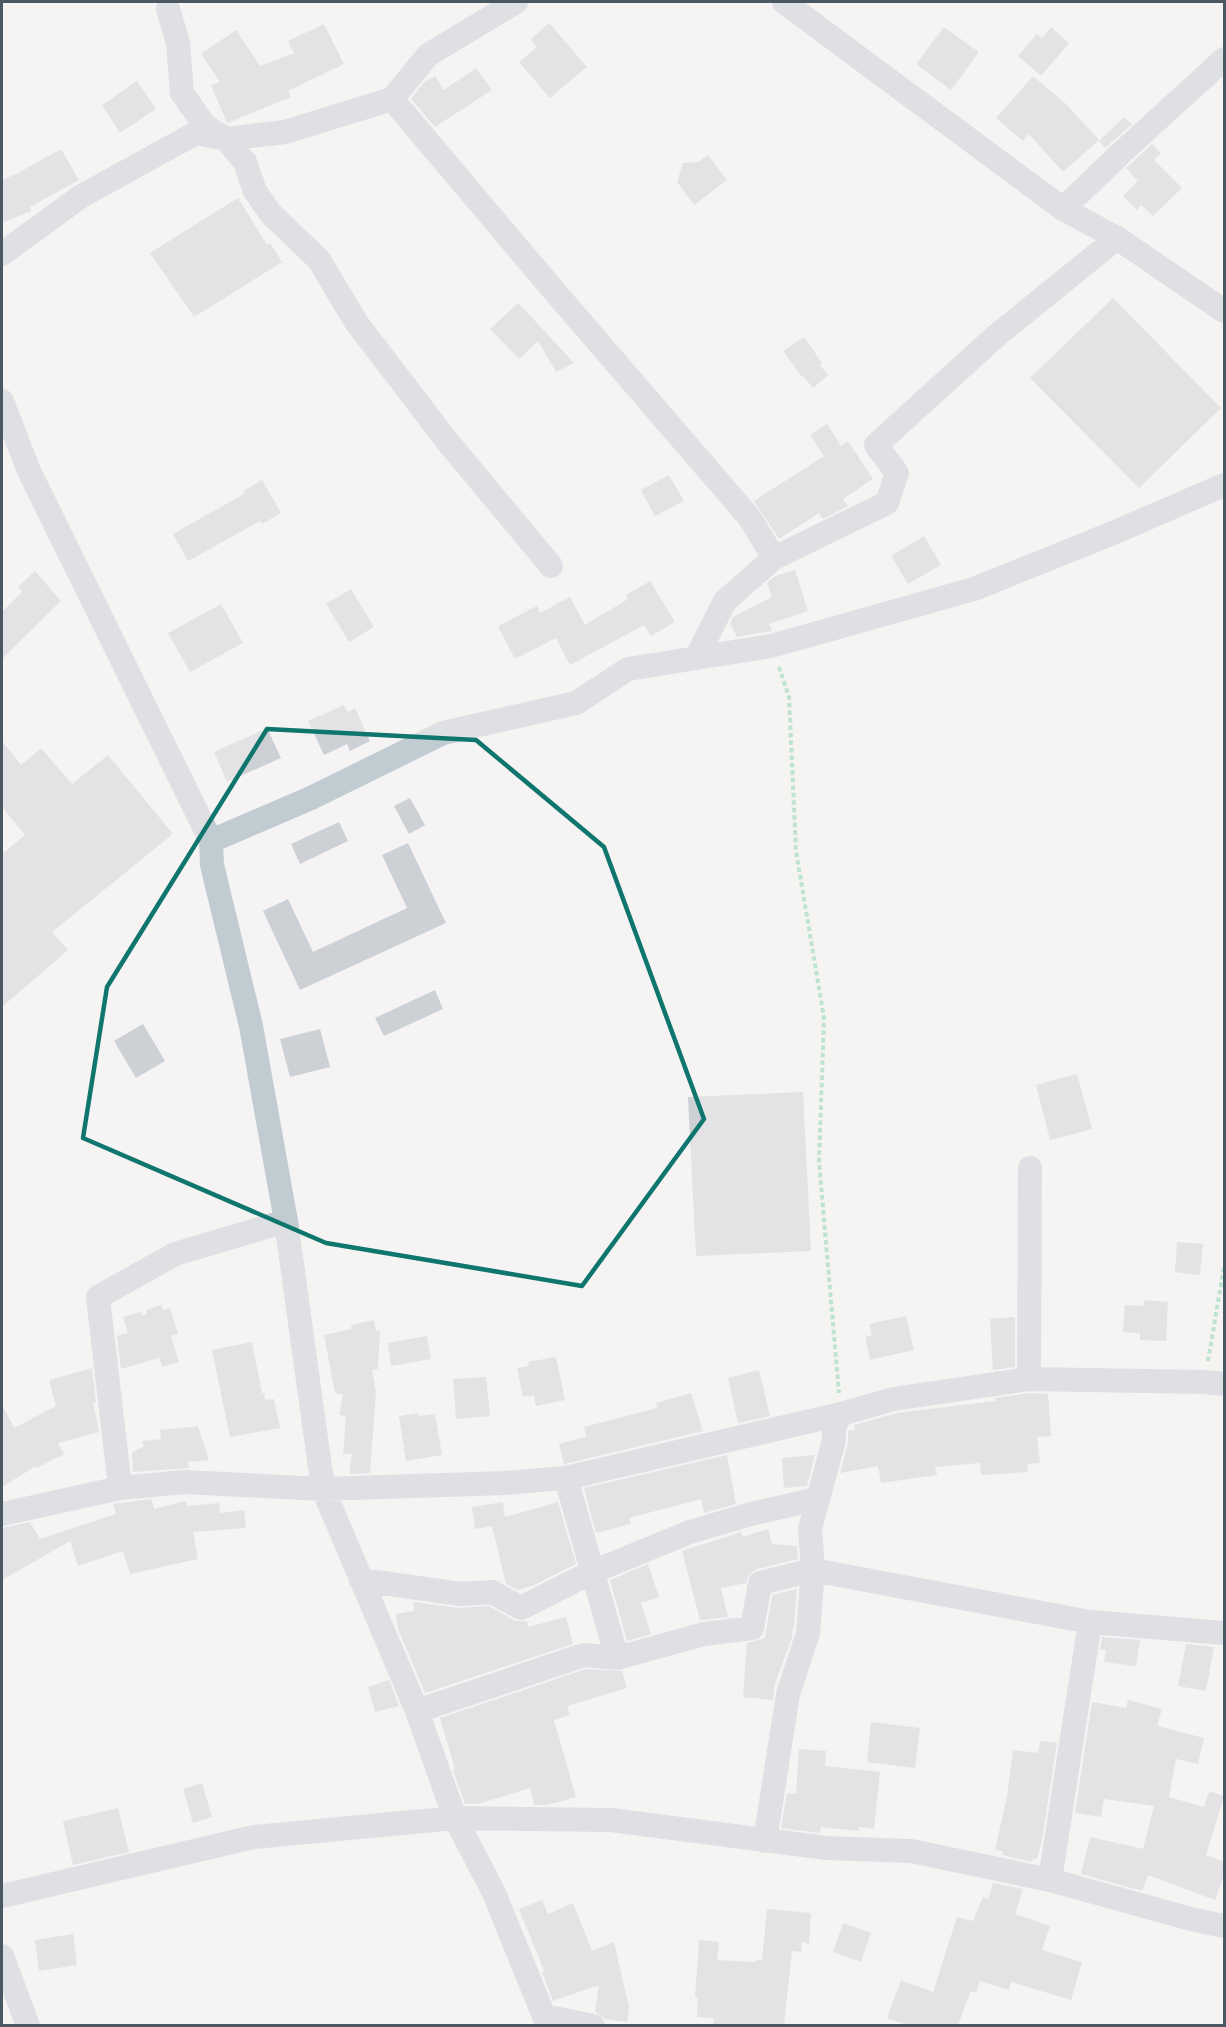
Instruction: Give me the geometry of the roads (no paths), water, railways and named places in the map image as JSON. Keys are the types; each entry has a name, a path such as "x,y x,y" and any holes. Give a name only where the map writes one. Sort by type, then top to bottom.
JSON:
{"street":[{"path":"2,254 80,197 196,133 226,139 285,132 392,99 428,55 516,2"},
{"path":"784,2 1064,209 1117,238 1224,310"},
{"path":"168,9 178,43 182,93 205,126 226,139 245,162 255,192 271,214 319,260 356,322 447,441 551,566"},
{"path":"1064,209 1224,58"},
{"path":"392,99 750,517 774,558"},
{"path":"696,658 725,601 774,558 887,503 897,473 876,445 996,336 1117,238"},
{"path":"2,401 29,471 211,841 212,865 251,1026 286,1221 323,1489 417,1711 455,1818 494,1893 546,2021 593,2025"},
{"path":"211,841 311,798 443,734 576,703 628,669 771,646 974,589 1224,485"},
{"path":"1029,1379 1030,1168"},
{"path":"120,1488 98,1297 175,1254 286,1221"},
{"path":"2,1514 120,1488 184,1482 323,1489 506,1483 566,1478 841,1414 893,1399 1029,1379 1214,1383"},
{"path":"765,1841 788,1694 808,1633 813,1570 810,1529 834,1440 834,1427 841,1414"},
{"path":"566,1478 618,1658"},
{"path":"361,1580 461,1594 492,1592 521,1608 592,1572 690,1532 751,1514 817,1499"},
{"path":"417,1711 584,1655 618,1658 704,1634 752,1628 760,1583 813,1570 1090,1622 1224,1633"},
{"path":"1050,1880 1090,1622"},
{"path":"2,1896 254,1837 455,1818 611,1820 826,1848 911,1851 1050,1880 1224,1926"},
{"path":"2,1956 28,2025"}]}
